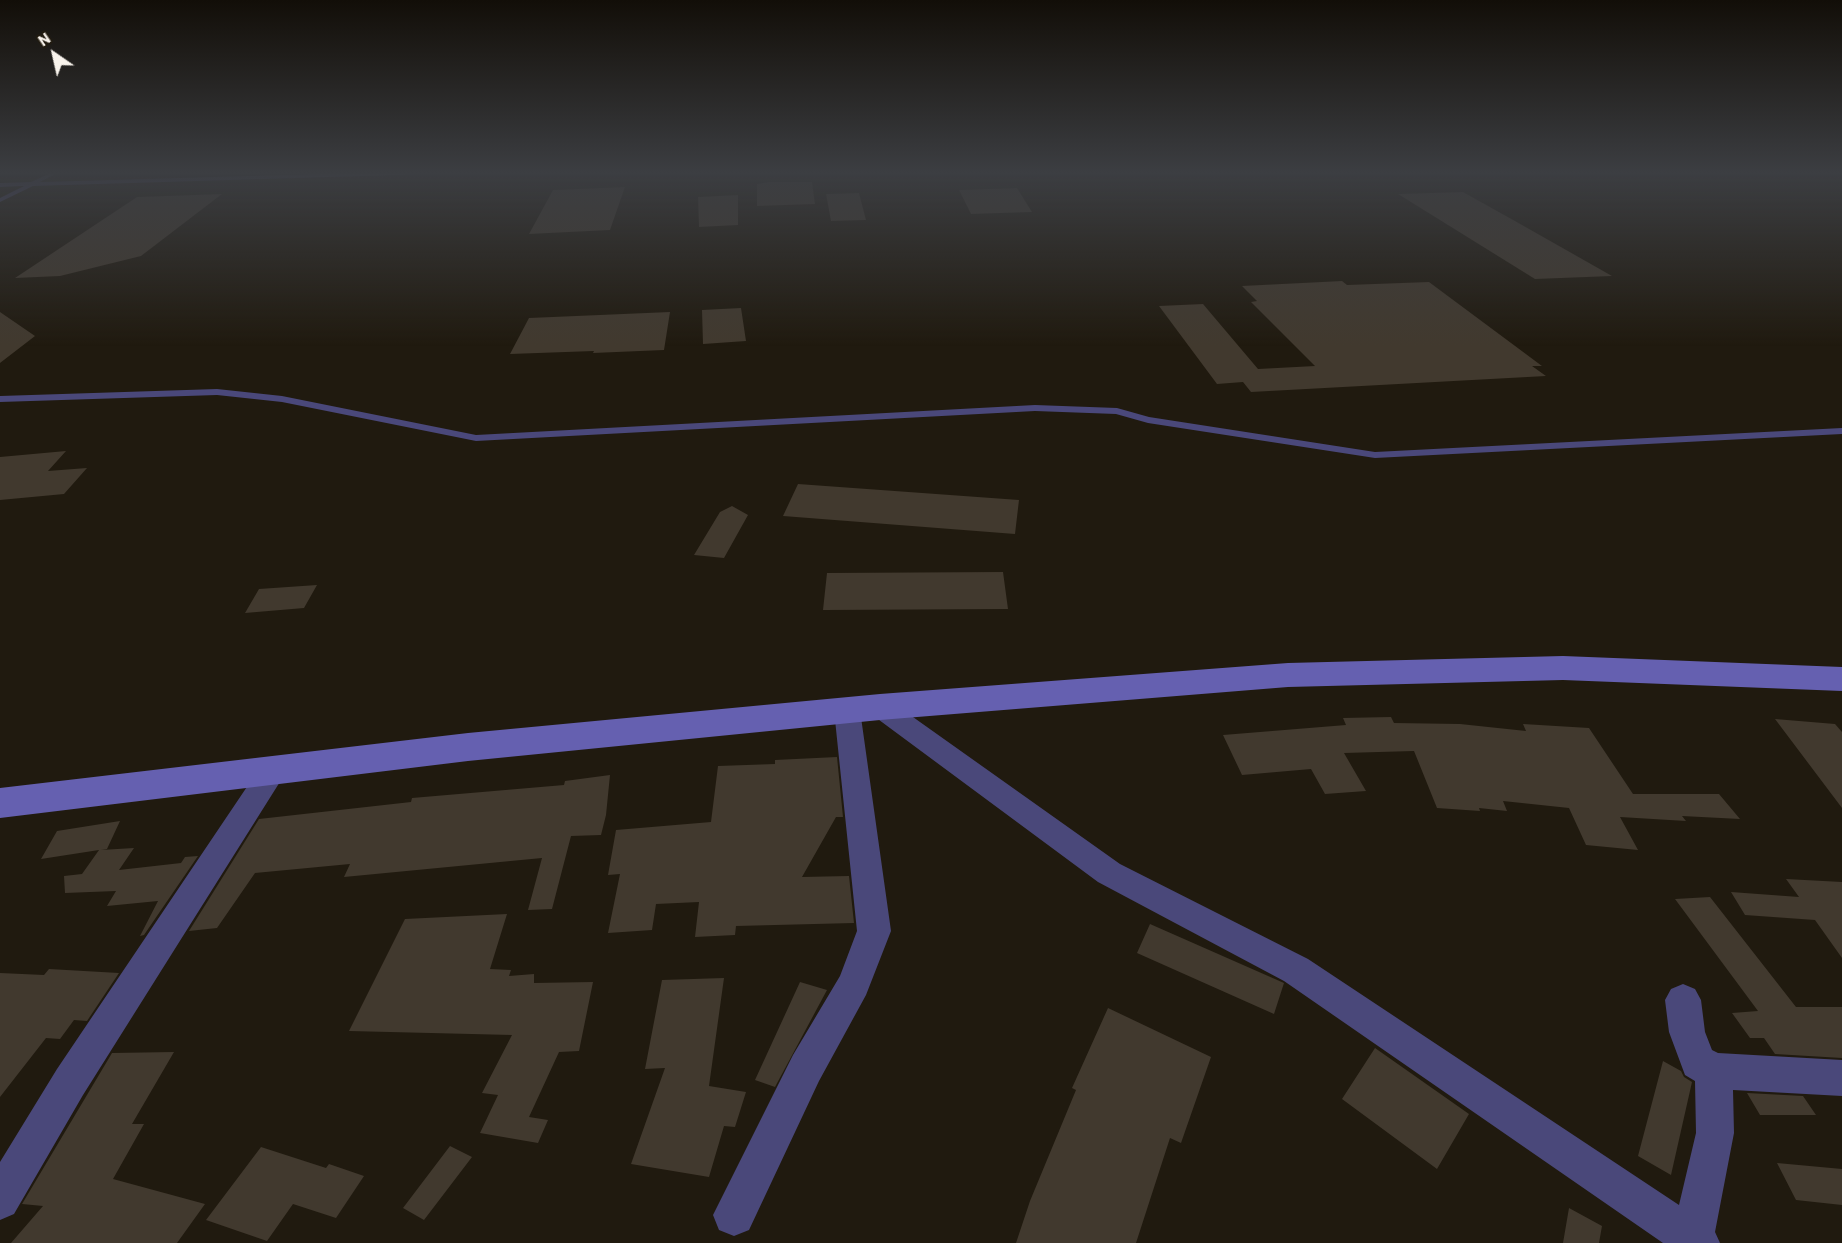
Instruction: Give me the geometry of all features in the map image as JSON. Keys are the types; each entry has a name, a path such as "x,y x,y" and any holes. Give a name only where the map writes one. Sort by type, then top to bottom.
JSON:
{"main road":[{"path":"0,803 468,747 864,708 1288,675 1563,668 1842,679"}],"street":[{"path":"734,1215 806,1068 854,984 874,931 864,708"},
{"path":"864,708 1110,873 1296,970 1696,1241 1714,1133 1714,1071"},
{"path":"0,1200 70,1082 273,770"},
{"path":"1683,1000 1687,1032 1698,1062 1714,1071 1842,1078"}],"lane":[{"path":"0,399 217,392 282,399 476,438 1035,408 1117,411 1148,420 1375,455 1842,431"}],"building":[{"path":"87,230 175,230 141,256 60,276 15,278"},
{"path":"531,230 610,230 529,234"},
{"path":"1456,230 1530,230 1612,276 1535,279"},
{"path":"1342,281 1347,285 1429,282 1542,366 1532,366 1546,376 1251,392 1243,382 1217,384 1159,306 1203,304 1258,369 1315,366 1251,302 1257,301 1242,286"},
{"path":"741,308 746,341 703,344 702,310"},
{"path":"0,312 35,336 0,363"},
{"path":"670,312 664,350 510,354 529,318"},
{"path":"66,451 48,471 87,468 64,494 0,500 0,457"},
{"path":"798,484 1019,500 1015,534 783,516"},
{"path":"732,506 748,515 724,558 694,555 720,512"},
{"path":"1003,572 1008,609 823,610 827,573"},
{"path":"317,585 304,608 245,613 259,589"},
{"path":"1391,717 1394,723 1460,724 1526,731 1523,724 1589,728 1633,794 1719,794 1740,819 1682,816 1686,821 1620,817 1638,850 1586,845 1569,808 1503,801 1507,811 1437,808 1414,751 1344,753 1366,791 1325,794 1311,769 1242,775 1223,735 1346,725 1343,718"},
{"path":"1775,719 1835,724 1842,732 1842,808"},
{"path":"837,757 843,817 836,817 802,877 849,876 854,923 736,926 735,935 695,937 699,902 656,904 652,930 608,933 620,874 608,875 616,830 711,822 718,766 775,764 775,760"},
{"path":"610,775 606,815 601,835 571,836 552,909 528,910 542,858 344,877 350,864 255,873 217,928 189,931 259,819 411,802 412,798 564,785 565,781"},
{"path":"120,821 107,849 101,850 134,848 119,870 181,863 185,857 198,856 144,935 140,936 158,901 107,906 116,891 65,893 64,876 82,874 99,850 41,859 57,831"},
{"path":"1786,879 1842,882 1842,958 1815,920 1745,915 1731,892 1799,897"},
{"path":"1710,897 1796,1007 1842,1007 1842,1058 1775,1054 1764,1038 1750,1038 1732,1013 1758,1011 1675,899"},
{"path":"507,914 490,969 511,970 509,976 534,974 534,983 593,982 579,1051 559,1052 529,1117 548,1120 538,1143 480,1133 498,1095 482,1093 512,1035 349,1031 405,919"},
{"path":"1150,924 1284,983 1274,1014 1137,953"},
{"path":"49,969 119,973 87,1021 74,1020 60,1039 46,1038 0,1097 0,973 44,975"},
{"path":"724,978 709,1086 746,1092 735,1127 724,1126 709,1177 631,1164 665,1068 645,1069 662,980"},
{"path":"800,982 827,990 775,1087 755,1080"},
{"path":"1108,1008 1211,1057 1181,1143 1170,1138 1136,1243 1016,1243 1030,1201 1076,1090 1072,1088"},
{"path":"1375,1048 1469,1114 1437,1169 1342,1099"},
{"path":"174,1052 132,1124 144,1124 113,1179 205,1204 177,1243 11,1243 43,1206 22,1204 112,1053"},
{"path":"1663,1061 1681,1071 1684,1077 1692,1082 1671,1175 1638,1156"},
{"path":"1747,1093 1803,1096 1816,1115 1760,1115"},
{"path":"450,1146 472,1157 424,1220 403,1208"},
{"path":"261,1147 326,1168 329,1164 364,1176 336,1218 293,1204 267,1241 206,1220"},
{"path":"1777,1163 1842,1169 1842,1205 1796,1200"},
{"path":"1569,1208 1602,1226 1599,1243 1563,1243"}]}
